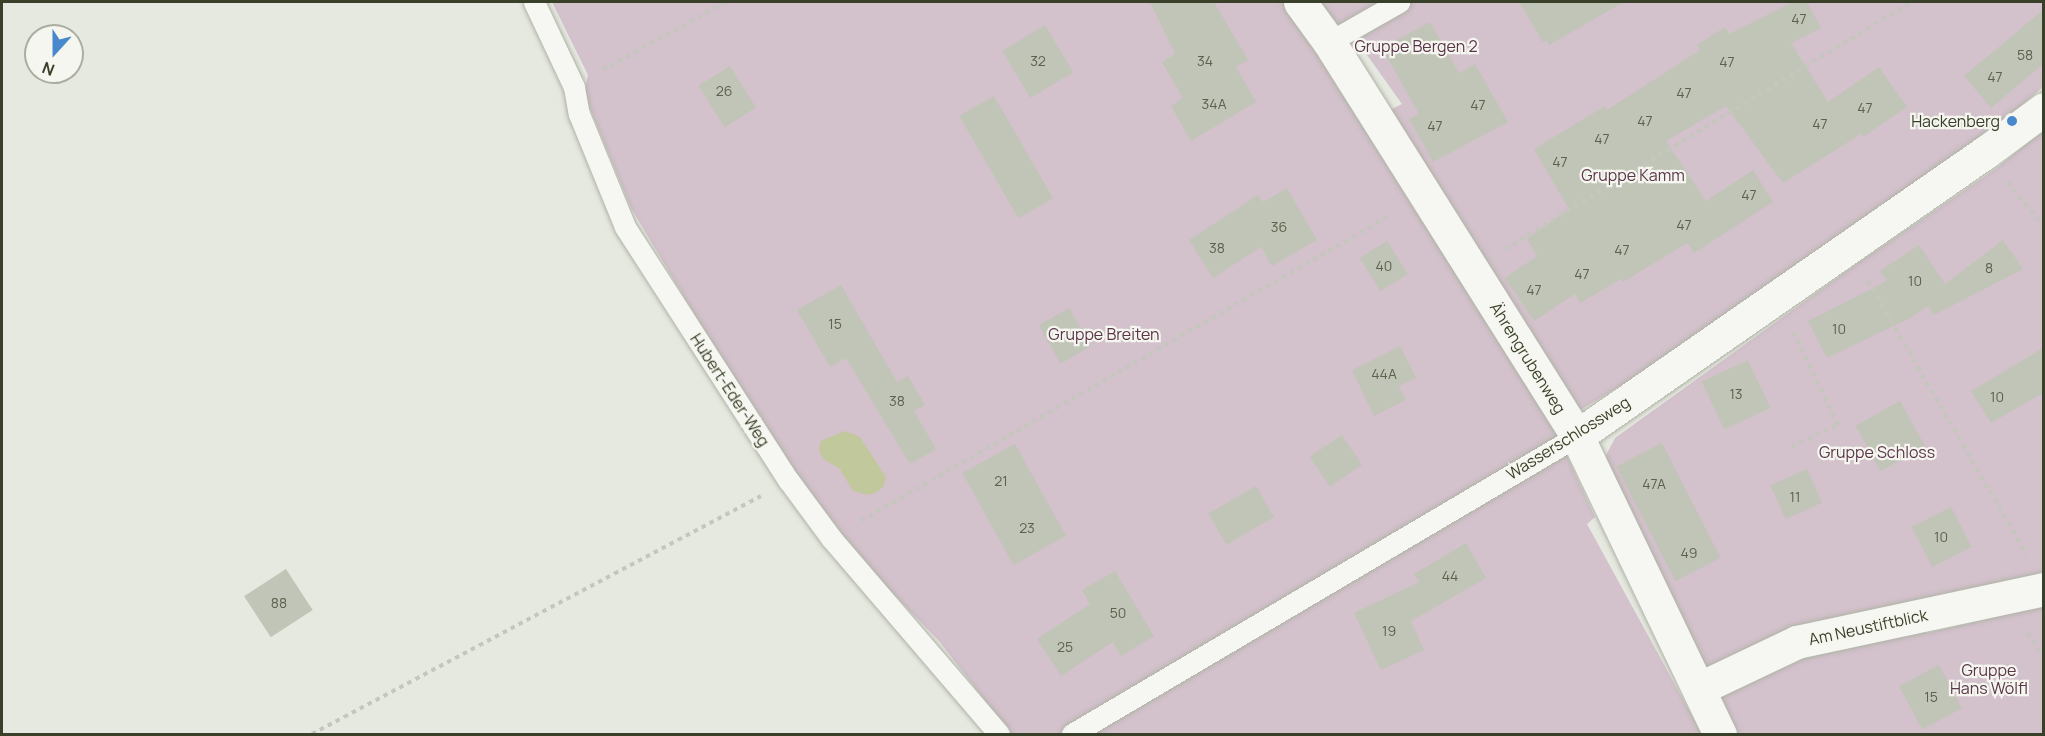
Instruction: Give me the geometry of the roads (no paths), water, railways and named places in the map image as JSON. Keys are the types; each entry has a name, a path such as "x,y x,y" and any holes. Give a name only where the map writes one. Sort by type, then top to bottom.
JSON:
{"street":[{"name":"Ährengrubenweg","path":"1300,2 1329,42 1577,436 1700,688 1720,735"},
{"name":"Wasserschlossweg","path":"1577,436 1986,152 2043,109"},
{"name":"Am Neustiftblick","path":"1700,688 1797,642 2037,576"}],"lane":[{"name":"Hubert-Eder-Weg","path":"534,2 574,87 579,114 625,227 789,481 831,538 999,735"},
{"path":"1329,42 1399,2"},
{"name":"Wasserschlossweg","path":"1072,735 1577,436"}],"place":[{"name":"Hackenberg","path":"2012,121"}],"park label":[{"name":"Gruppe Bergen 2","path":"1416,46"},
{"name":"Gruppe Kamm","path":"1633,175"},
{"name":"Gruppe Breiten","path":"1104,334"},
{"name":"Gruppe Schloss","path":"1877,452"},
{"name":"Gruppe Hans Wölfl","path":"1989,679"}]}
